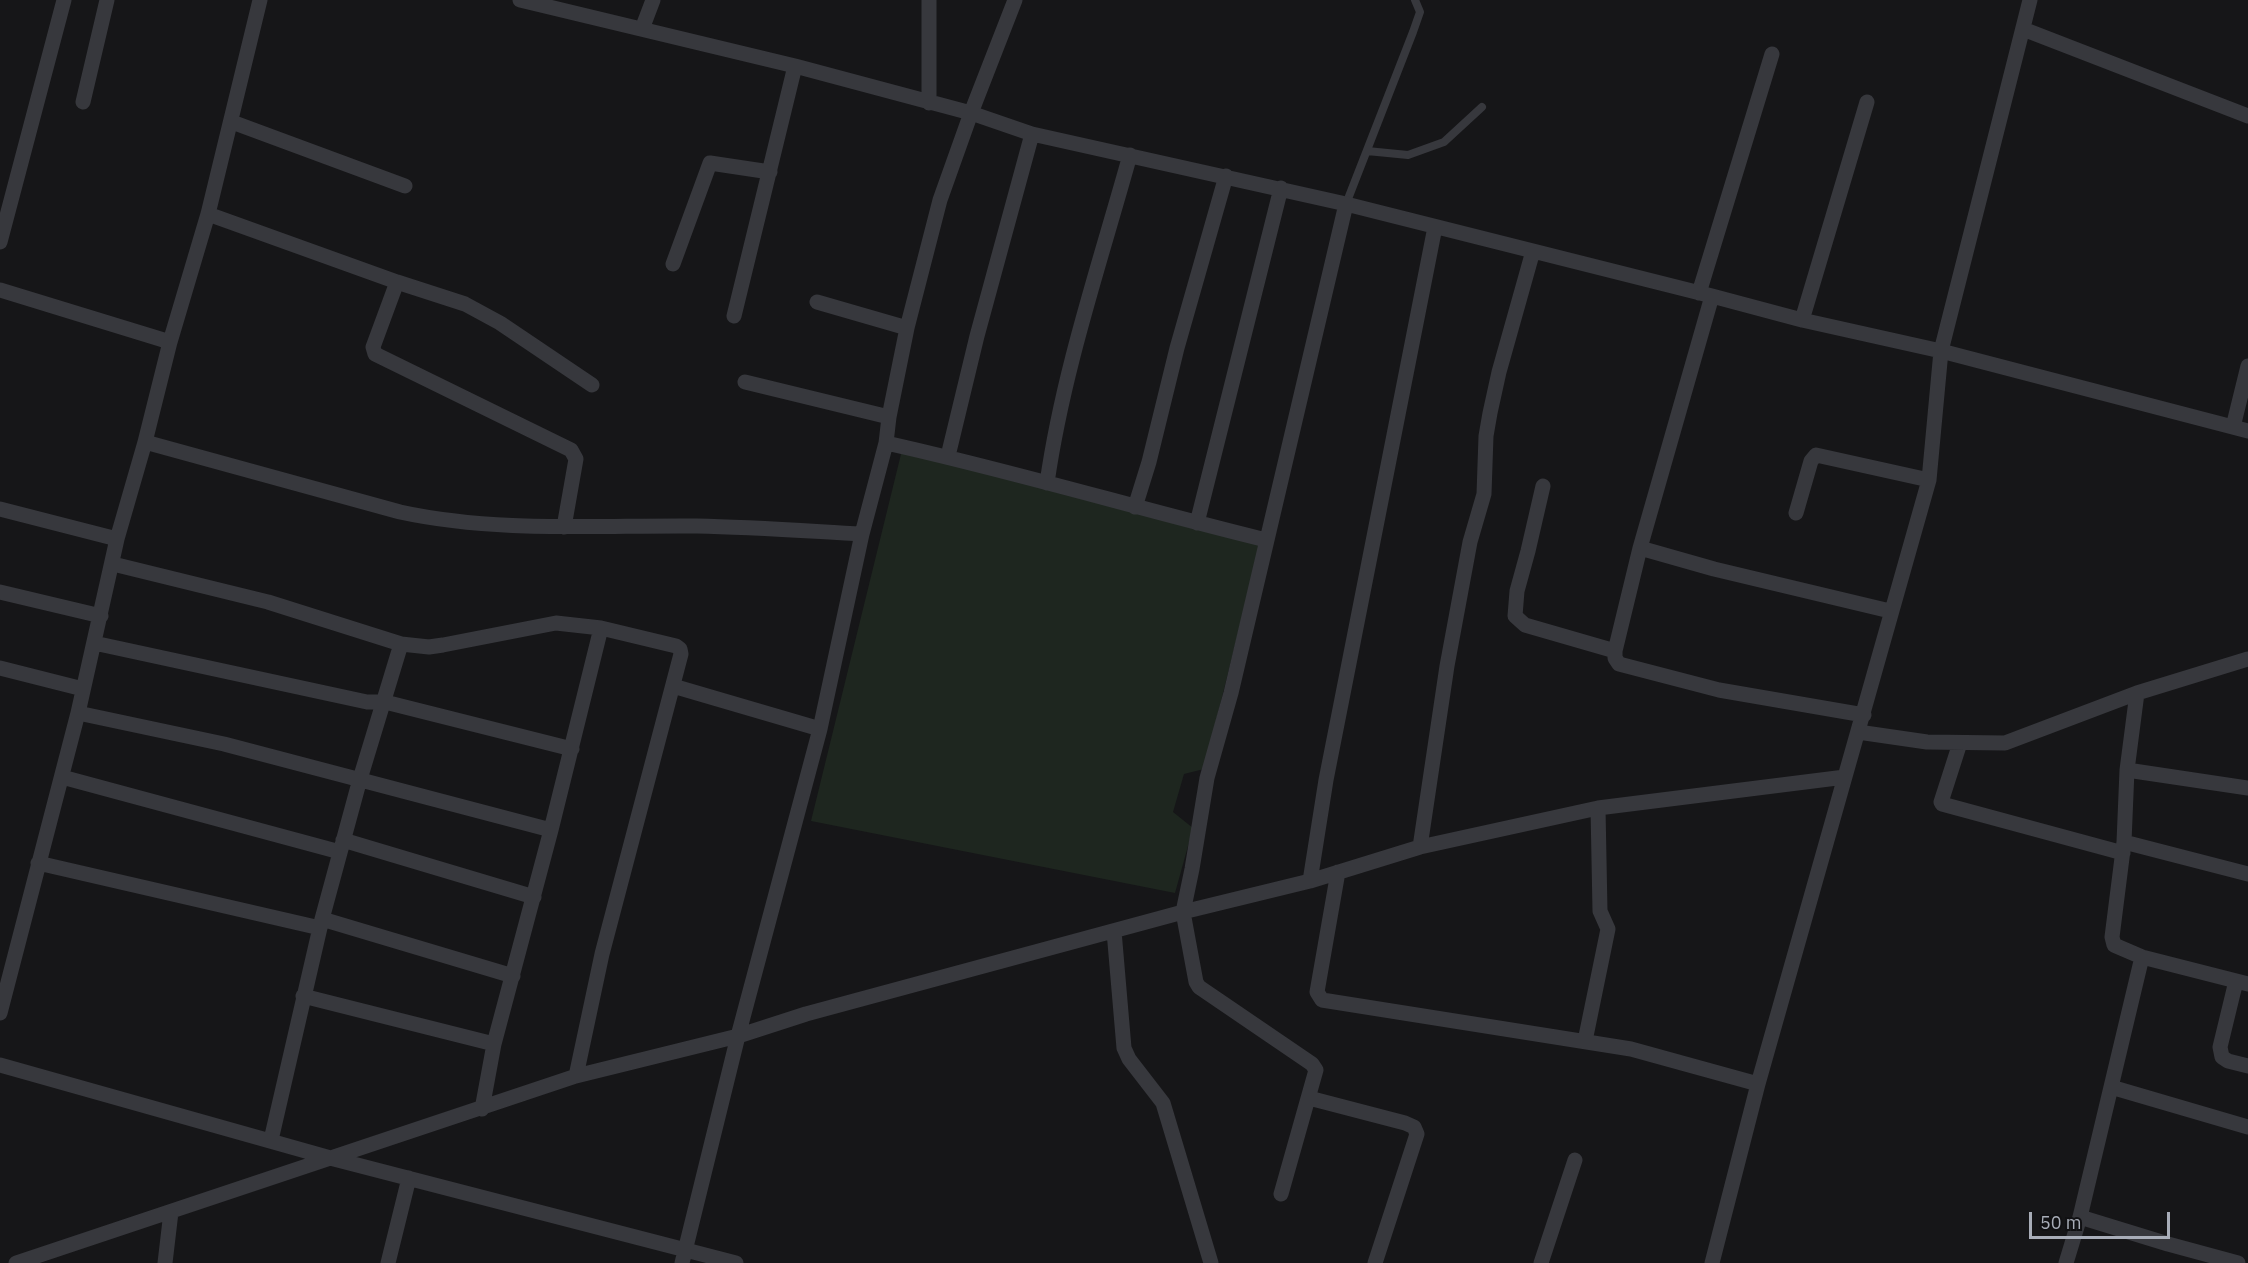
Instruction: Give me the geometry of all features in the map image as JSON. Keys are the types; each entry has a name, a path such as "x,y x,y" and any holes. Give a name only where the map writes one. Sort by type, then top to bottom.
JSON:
{"street":[{"path":"0,242 64,0"},
{"path":"83,102 107,0"},
{"path":"0,1013 78,713 117,539 145,442 170,342 208,214 260,0"},
{"path":"520,0 795,66 971,113 1032,134 1281,188 1802,320 1941,351 2241,429 2248,366"},
{"path":"642,29 653,0"},
{"path":"929,0 930,103"},
{"path":"684,1256 738,1036 820,729 862,534 886,442 907,328 940,200 1015,0"},
{"path":"1712,1263 1758,1083 1929,480 1941,351 2030,0"},
{"path":"2023,29 2248,116"},
{"path":"1772,54 1706,294 1640,548 1615,657 1619,664 1676,680 1719,690 1864,715"},
{"path":"734,316 795,66"},
{"path":"1802,320 1867,102"},
{"path":"232,122 405,186"},
{"path":"948,456 977,336 1032,134"},
{"path":"1047,483 1052,442 1130,155"},
{"path":"673,264 710,163 770,172"},
{"path":"1135,507 1226,176"},
{"path":"1197,524 1281,188"},
{"path":"1281,1194 1316,1070 1312,1064 1196,982 1183,912 1207,778 1231,693 1346,204"},
{"path":"208,214 465,304 500,323 592,385"},
{"path":"1310,881 1326,780 1435,227"},
{"path":"1420,847 1447,666 1470,542 1484,494 1486,436 1490,413 1499,372 1533,251"},
{"path":"397,282 373,347 375,354 571,450 576,459 564,527"},
{"path":"0,291 170,342"},
{"path":"817,302 907,328"},
{"path":"745,382 889,417"},
{"path":"145,442 400,512 441,521 564,527 697,526 862,534"},
{"path":"886,442 948,456 1197,524 1266,540"},
{"path":"1796,513 1811,461 1816,455 1929,480"},
{"path":"1543,486 1517,591 1515,616 1524,625 1615,651"},
{"path":"0,509 117,539"},
{"path":"1640,548 1714,569 1890,611"},
{"path":"113,564 268,602 401,644 429,647 556,623 601,628 676,646 680,649 681,654 673,686 602,954 576,1076"},
{"path":"0,592 101,616"},
{"path":"482,1109 494,1044 534,897 601,628"},
{"path":"94,643 367,702 385,702 572,749"},
{"path":"271,1140 303,996 341,846 401,644"},
{"path":"1858,732 1927,742 2005,743 2137,693 2248,659"},
{"path":"0,668 82,689"},
{"path":"673,686 820,729"},
{"path":"2137,693 2127,770 2123,848 2112,937 2114,945 2142,957 2242,982 2220,1047 2222,1057 2228,1061 2248,1066"},
{"path":"78,713 224,744 551,830"},
{"path":"1960,743 1942,804 2123,848 2248,874"},
{"path":"2127,770 2248,788"},
{"path":"62,777 341,846 534,897"},
{"path":"16,1263 334,1159 576,1076 738,1036 806,1014 1183,912 1310,881 1420,847 1598,808 1845,777"},
{"path":"1585,1041 1608,929 1600,911 1598,808"},
{"path":"38,863 321,924 513,976"},
{"path":"1338,872 1317,992 1322,999 1631,1049 1758,1083"},
{"path":"1114,931 1124,1048 1129,1059 1163,1103 1211,1263"},
{"path":"2066,1263 2080,1217 2142,957"},
{"path":"303,996 494,1044"},
{"path":"0,1065 684,1256 736,1263"},
{"path":"2111,1087 2248,1127"},
{"path":"1309,1098 1405,1123 1414,1127 1417,1134 1376,1263"},
{"path":"1541,1263 1575,1160"},
{"path":"388,1263 409,1178"},
{"path":"165,1263 171,1212"},
{"path":"2080,1217 2238,1263"}],"lane":[{"path":"1346,204 1420,12 1415,0"},
{"path":"1367,151 1408,155 1444,142 1482,107"}],"shaded area":[{"path":"902,450 1260,545 1204,769 1184,774 1173,812 1193,828 1175,893 811,821"}]}
